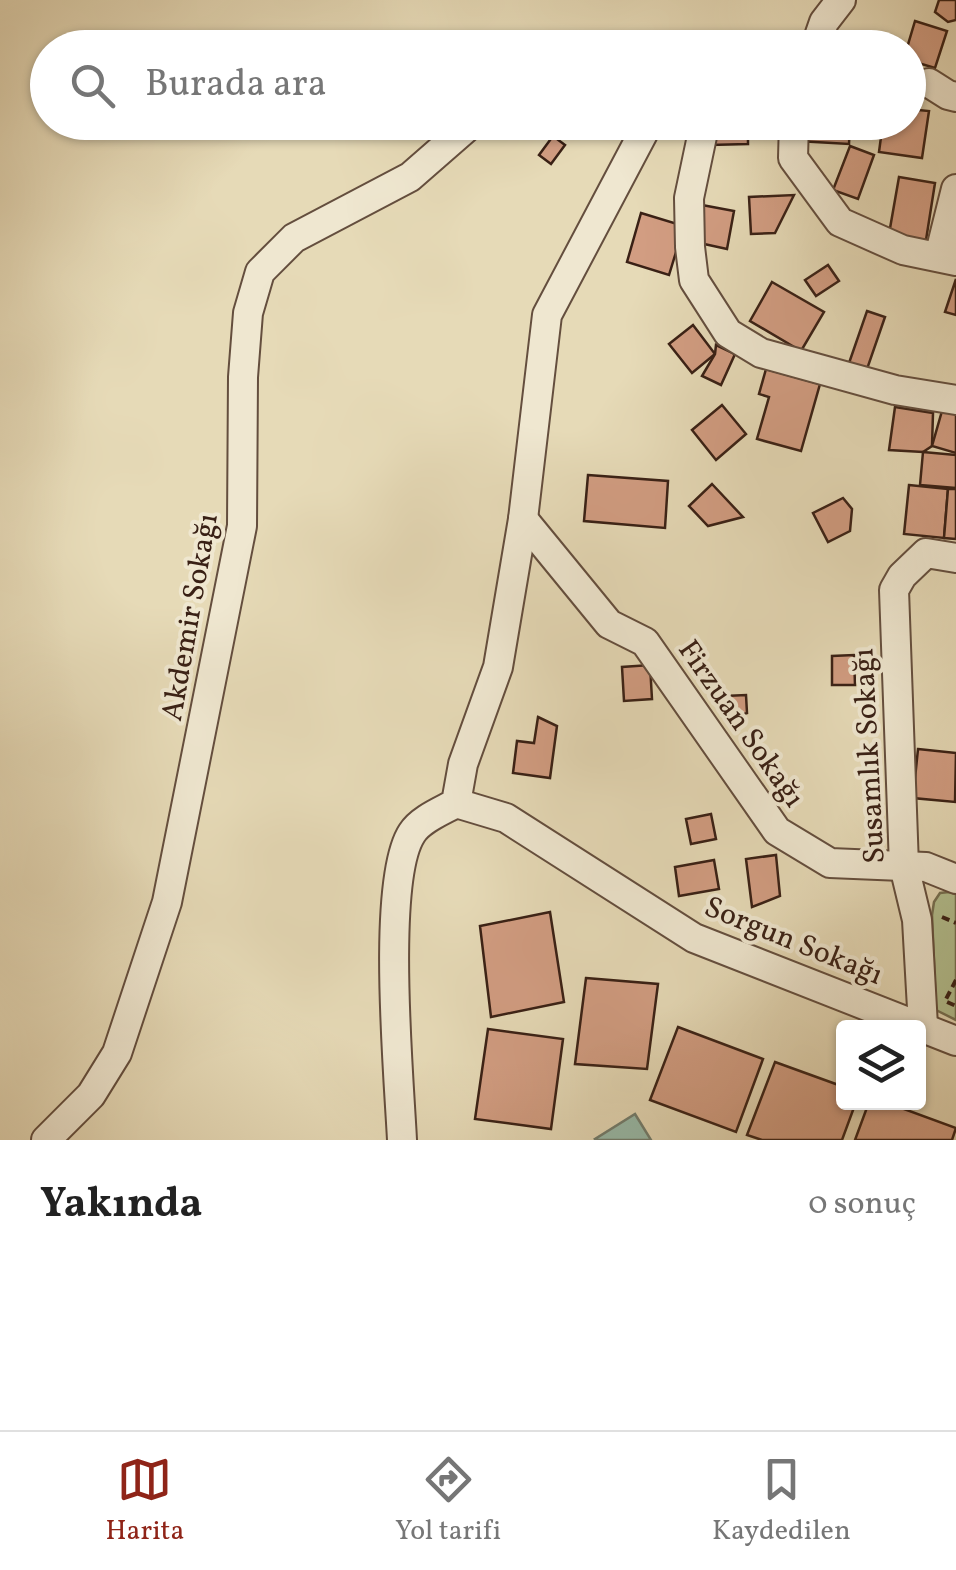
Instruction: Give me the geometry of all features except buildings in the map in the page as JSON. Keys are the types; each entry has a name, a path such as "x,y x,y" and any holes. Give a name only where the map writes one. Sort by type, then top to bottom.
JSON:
{"street":[{"path":"821,30 840,0"},
{"path":"929,83 956,96"},
{"name":"Akdemir Sokağı","path":"46,1140 90,1095 117,1053 168,902 242,526 243,377 248,313 260,272 294,238 410,177 452,140"},
{"path":"402,1140 395,935 399,882 410,835 419,825 456,803 463,764 498,667 523,519 547,315 639,140"},
{"path":"701,140 689,198 694,280 728,333 761,353 895,390 956,400"},
{"path":"794,140 793,158 840,222 903,250 948,259 956,189"},
{"name":"Firzuan Sokağı","path":"523,519 609,624 644,642 777,831 830,863 926,867 956,878"},
{"name":"Susamlık Sokağı","path":"923,1020 917,920 904,866 894,590 902,576 926,553 956,558"},
{"name":"Sorgun Sokağı","path":"456,803 506,818 694,938 907,1020"},
{"name":"Sorgun Sokağı","path":"926,1027 956,1040"}],"path":[{"path":"936,914 956,922"},
{"path":"956,980 945,1000 956,1006"}],"shaded area":[{"path":"940,893 956,894 956,1020 936,1010 932,915"},
{"path":"635,1114 651,1140 595,1139"}]}
